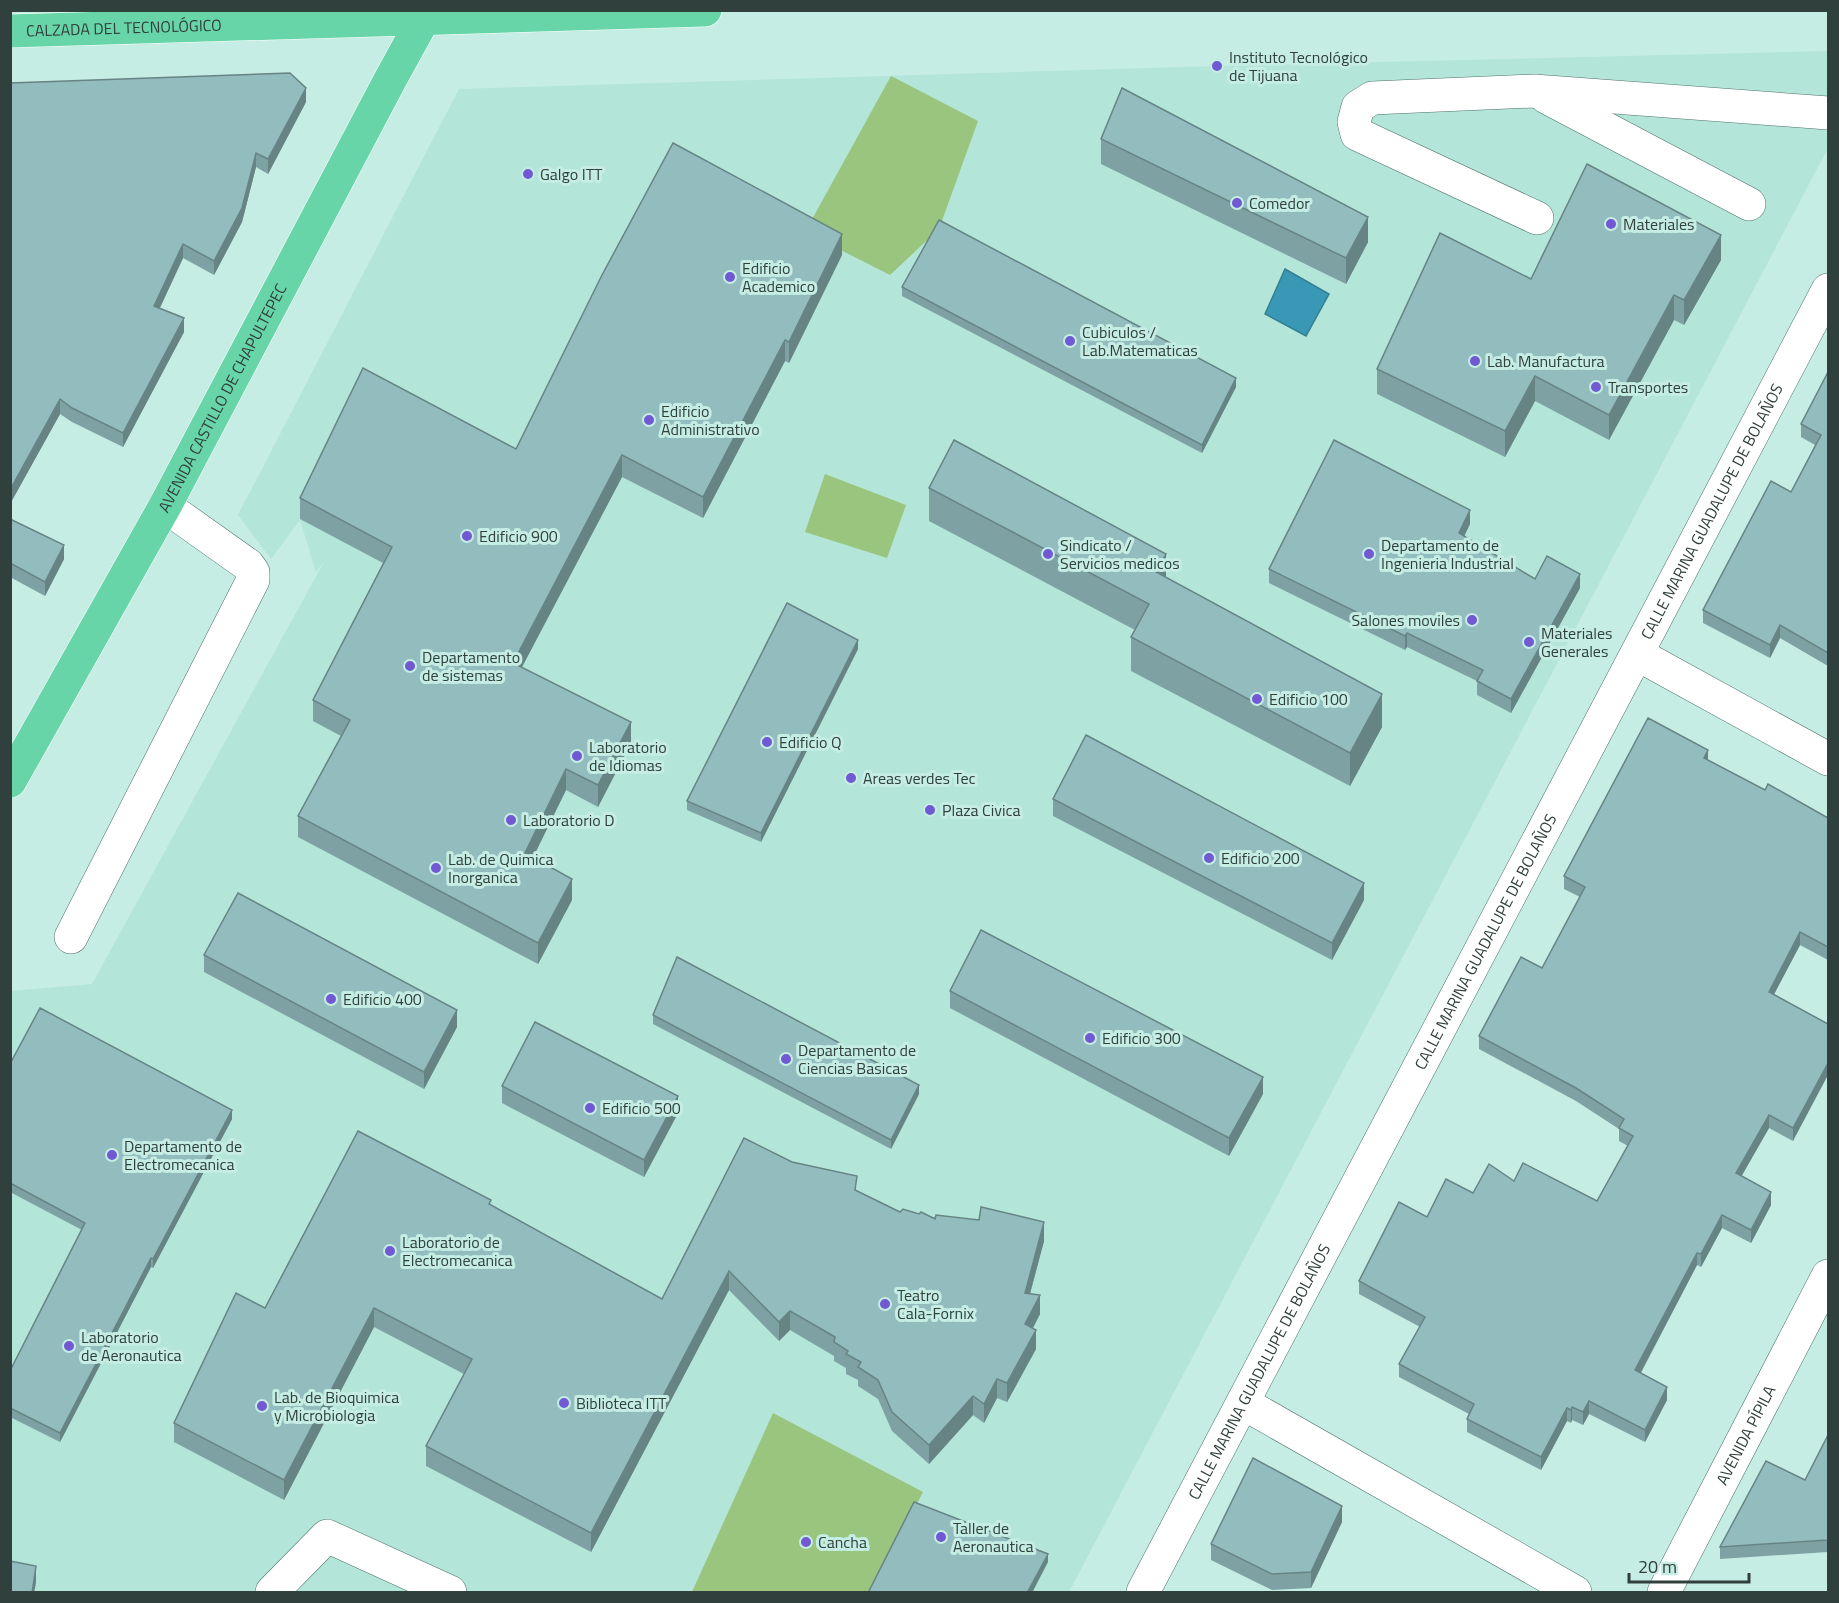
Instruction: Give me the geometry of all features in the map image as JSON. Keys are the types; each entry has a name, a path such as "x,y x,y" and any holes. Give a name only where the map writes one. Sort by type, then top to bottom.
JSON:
{"main road":[{"name":"CALZADA DEL TECNOLÓGICO","path":"10,31 421,13 705,10"},
{"name":"AVENIDA CASTILLO DE CHAPULTEPEC","path":"15,762 165,506 390,80 421,13"}],"street":[{"path":"1537,218 1357,134 1354,122 1358,107 1372,98 1534,91 1828,113"},
{"path":"1534,91 1749,204"},
{"name":"CALLE MARINA GUADALUPE DE BOLAÑOS","path":"1143,1593 1828,290"},
{"path":"71,937 253,580 253,572 248,565 165,506"},
{"path":"1637,654 1828,759"},
{"name":"AVENIDA PÍPILA","path":"1664,1593 1828,1276"},
{"path":"1243,1403 1575,1593"},
{"path":"272,1593 327,1536 450,1593"}],"shaded area":[{"name":"Instituto Tecnológico de Tijuana","path":"1828,51 1828,148 1069,1592 11,1592 11,991 92,984 325,560 316,572 300,520 271,559 238,515 459,89 1217,66"}],"green space":[{"path":"891,76 978,121 939,229 890,275 805,232"},
{"path":"825,474 906,505 887,558 805,532"},
{"name":"Cancha","path":"773,1413 923,1492 872,1592 692,1592"}],"water":[{"path":"1285,269 1329,294 1306,336 1265,314"}],"building":[{"path":"290,73 306,88 268,159 256,153 242,208 214,261 183,244 154,306 184,318 123,433 72,408 60,399 10,490 10,83"},
{"path":"1122,88 1368,217 1346,258 1101,139"},
{"path":"673,143 842,234 789,342 785,340 703,497 622,455 513,663 631,722 598,785 566,769 525,853 572,879 538,943 298,816 350,720 313,700 392,547 300,498 363,368 516,449 602,275"},
{"path":"1587,164 1721,235 1684,300 1674,295 1609,415 1535,376 1505,431 1377,369 1440,233 1531,279"},
{"name":"Cubiculos / Lab.Matematicas","path":"939,220 1236,378 1202,445 902,287"},
{"path":"1828,372 1828,653 1780,625 1770,645 1703,610 1771,481 1791,492 1821,435 1801,424"},
{"path":"954,440 1166,554 1156,572 1382,694 1350,753 1131,637 1149,604 929,488"},
{"path":"1334,440 1470,510 1459,533 1535,579 1547,556 1580,574 1511,699 1477,681 1483,670 1407,633 1405,636 1269,569"},
{"path":"10,519 64,545 45,582 10,563"},
{"path":"787,603 858,640 761,833 687,801"},
{"path":"1648,718 1708,750 1704,758 1765,790 1768,784 1828,818 1828,947 1800,932 1769,992 1828,1024 1828,1063 1793,1128 1769,1115 1736,1173 1771,1192 1751,1230 1722,1215 1701,1254 1697,1253 1635,1370 1667,1387 1645,1430 1589,1401 1583,1412 1572,1407 1571,1410 1567,1408 1541,1457 1467,1419 1474,1404 1399,1364 1425,1317 1359,1281 1399,1202 1427,1217 1446,1179 1473,1193 1489,1164 1514,1181 1523,1163 1597,1201 1633,1136 1619,1128 1624,1119 1576,1088 1479,1036 1521,957 1542,968 1585,887 1564,876"},
{"name":"Edificio 200","path":"1086,735 1364,883 1332,943 1053,799"},
{"name":"Edificio 400","path":"238,893 457,1010 424,1072 204,955"},
{"name":"Edificio 300","path":"981,930 1263,1077 1229,1138 950,991"},
{"name":"Departamento de Ciencias Basicas","path":"677,957 919,1085 891,1140 653,1015"},
{"name":"Departamento de Electromecanica","path":"40,1008 232,1110 153,1259 151,1258 60,1433 10,1408 10,1371 85,1223 10,1183 10,1064"},
{"name":"Edificio 500","path":"535,1022 678,1096 644,1160 502,1086"},
{"path":"358,1131 491,1200 489,1204 662,1299 744,1138 792,1162 857,1176 855,1190 900,1212 903,1209 919,1214 921,1212 935,1219 936,1215 979,1220 981,1207 1044,1222 1025,1293 1040,1295 1025,1324 1036,1330 1007,1383 997,1379 984,1404 973,1396 929,1445 892,1412 878,1380 858,1367 861,1362 846,1354 848,1351 834,1342 835,1337 790,1311 779,1322 729,1271 591,1533 426,1446 472,1359 374,1308 284,1480 174,1423 236,1293 265,1308"},
{"path":"1828,1435 1828,1540 1720,1547 1766,1461 1805,1480"},
{"path":"1253,1458 1342,1506 1311,1572 1272,1574 1211,1544"},
{"name":"Taller de Aeronautica","path":"914,1502 1048,1554 1027,1593 868,1593"},
{"path":"10,1561 36,1566 32,1593 10,1593"}],"place":[{"name":"Instituto Tecnológico de Tijuana","path":"1217,66"},
{"name":"Galgo ITT","path":"528,174"},
{"name":"Comedor","path":"1237,203"},
{"name":"Materiales","path":"1611,224"},
{"name":"Edificio Academico","path":"730,277"},
{"name":"Cubiculos / Lab.Matematicas","path":"1070,341"},
{"name":"Lab. Manufactura","path":"1475,361"},
{"name":"Transportes","path":"1596,387"},
{"name":"Edificio Administrativo","path":"649,420"},
{"name":"Edificio 900","path":"467,536"},
{"name":"Sindicato / Servicios medicos","path":"1048,554"},
{"name":"Departamento de Ingenieria Industrial","path":"1369,554"},
{"name":"Salones moviles","path":"1472,620"},
{"name":"Materiales Generales","path":"1529,642"},
{"name":"Departamento de sistemas","path":"410,666"},
{"name":"Edificio 100","path":"1257,699"},
{"name":"Edificio Q","path":"767,742"},
{"name":"Laboratorio de Idiomas","path":"577,756"},
{"name":"Areas verdes Tec","path":"851,778"},
{"name":"Plaza Civica","path":"930,810"},
{"name":"Laboratorio D","path":"511,820"},
{"name":"Edificio 200","path":"1209,858"},
{"name":"Lab. de Quimica Inorganica","path":"436,868"},
{"name":"Edificio 400","path":"331,999"},
{"name":"Edificio 300","path":"1090,1038"},
{"name":"Departamento de Ciencias Basicas","path":"786,1059"},
{"name":"Edificio 500","path":"590,1108"},
{"name":"Departamento de Electromecanica","path":"112,1155"},
{"name":"Laboratorio de Electromecanica","path":"390,1251"},
{"name":"Teatro Cala-Fornix","path":"885,1304"},
{"name":"Laboratorio de Aeronautica","path":"69,1346"},
{"name":"Biblioteca ITT","path":"564,1403"},
{"name":"Lab. de Bioquimica y Microbiologia","path":"262,1406"},
{"name":"Taller de Aeronautica","path":"941,1537"},
{"name":"Cancha","path":"806,1542"}]}
